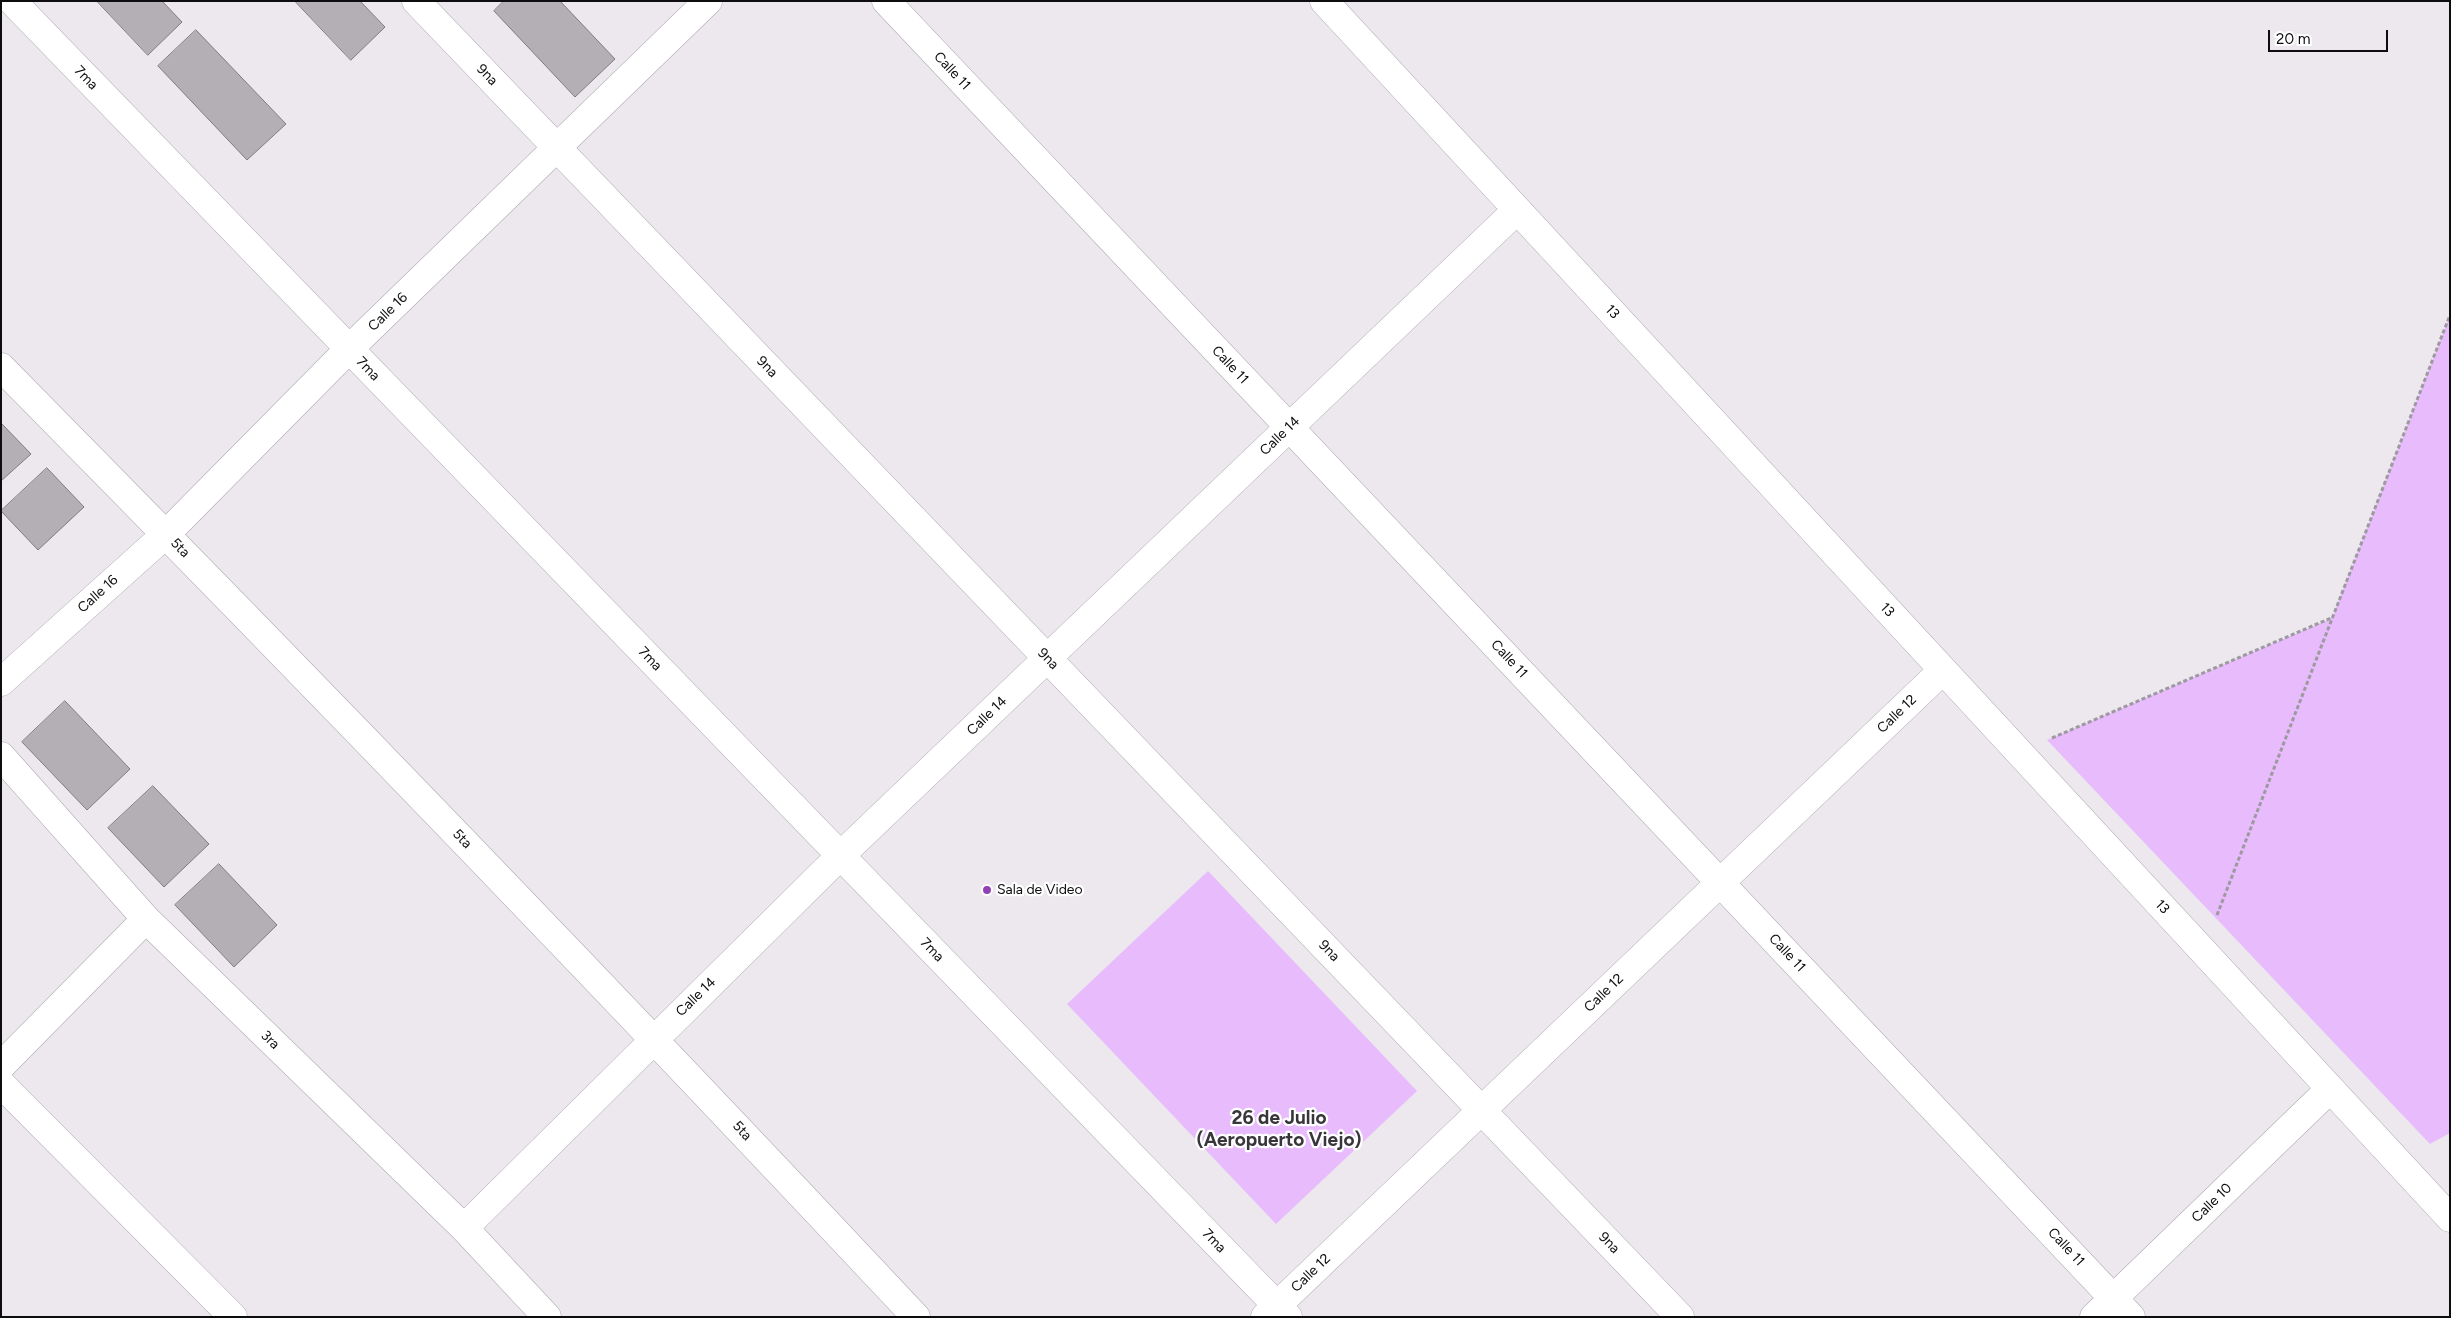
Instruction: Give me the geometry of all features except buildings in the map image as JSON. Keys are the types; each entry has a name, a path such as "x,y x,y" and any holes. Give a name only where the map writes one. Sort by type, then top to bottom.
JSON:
{"street":[{"name":"7ma","path":"12,1 840,856 1276,1313"},
{"name":"9na","path":"416,1 1680,1317"},
{"name":"Calle 16","path":"1,682 166,534 349,349 708,1"},
{"name":"Calle 11","path":"886,1 2122,1307"},
{"name":"13","path":"1324,1 2450,1218"},
{"name":"Calle 14","path":"464,1228 654,1037 840,856 1517,210"},
{"name":"5ta","path":"1,367 166,534 654,1037 916,1317"},
{"name":"Calle 12","path":"1276,1313 1482,1110 1943,670"},
{"name":"3ra","path":"1,756 146,919 464,1228 548,1317"},
{"path":"1,1066 146,919"},
{"path":"1,1084 233,1317"},
{"name":"Calle 10","path":"2094,1317 2122,1307 2330,1089"}],"path":[{"path":"2203,951 2450,315"},
{"path":"2047,740 2332,618"}],"shaded area":[{"path":"2450,315 2450,1133 2430,1144 2047,740 2332,618"},
{"path":"1208,871 1417,1091 1276,1224 1067,1004"}],"place":[{"name":"Sala de Video","path":"987,890"}],"district":[{"name":"26 de Julio (Aeropuerto Viejo)","path":"1279,1129"}]}
